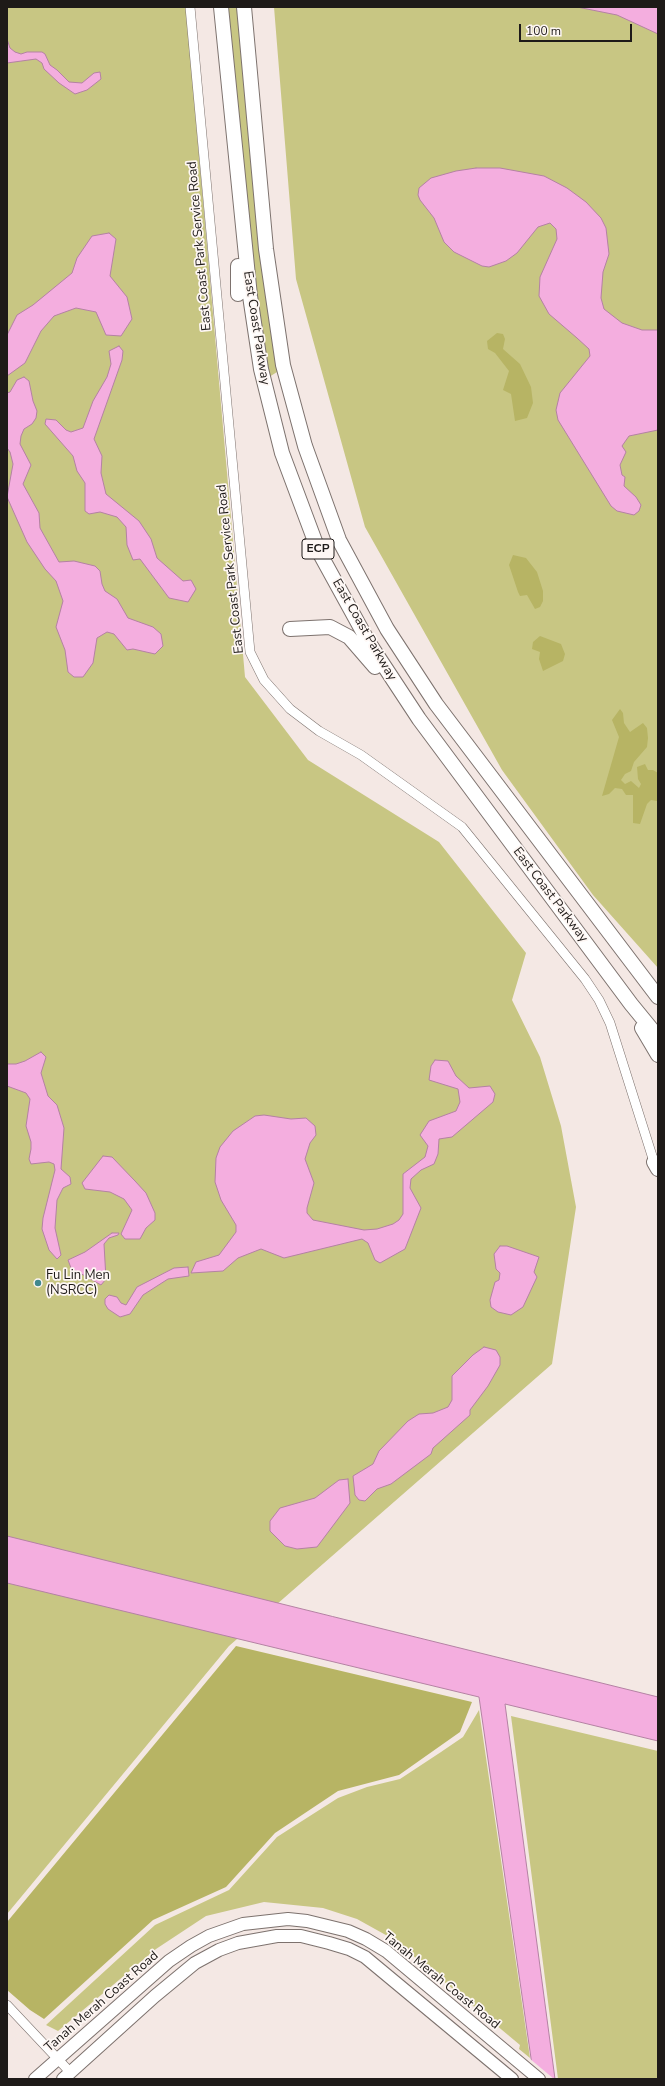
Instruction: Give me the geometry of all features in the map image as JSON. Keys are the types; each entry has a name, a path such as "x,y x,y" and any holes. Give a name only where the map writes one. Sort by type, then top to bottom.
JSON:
{"highway":[{"name":"East Coast Parkway","path":"221,7 250,296 261,369 282,453 319,552 369,643 419,720 631,1004 658,1037"},
{"name":"East Coast Parkway","path":"244,7 266,249 284,365 305,446 339,540 387,629 436,704 658,997"},
{"path":"238,294 239,196"},
{"path":"290,629 330,627 349,637 419,720"},
{"path":"642,976 658,987"},
{"path":"631,1004 642,1028 658,1055"}],"main road":[{"name":"Tanah Merah Coast Road","path":"35,2079 169,1961 191,1946 209,1936 243,1924 288,1919 307,1921 348,1931 366,1939 386,1951 539,2079"},
{"path":"66,2076 155,1996 195,1963 219,1950 238,1943 259,1938 301,1936 349,1949 365,1957 512,2079"}],"street":[{"name":"East Coast Park Service Road","path":"190,7 250,652 264,680 290,709 319,731 361,755 462,827 585,979 602,1005 610,1023 657,1168"},
{"path":"7,2005 58,2059 66,2076"}],"shaded area":[{"path":"7,7 186,7 245,677 308,760 439,842 526,953 512,1000 540,1057 561,1126 576,1207 552,1364 229,1646 7,1914"},
{"path":"227,7 238,7 254,186 277,372 266,379 244,187"},
{"path":"274,7 658,7 658,968 593,895 502,770 365,527 296,279"},
{"path":"577,7 658,7 658,34 617,15"},
{"path":"7,39 10,48 15,52 21,54 27,52 42,52 45,54 50,65 69,82 82,83 94,73 100,72 101,79 87,90 75,94 59,83 44,69 42,63 36,59 7,63"},
{"path":"476,168 500,168 544,176 567,188 586,202 601,218 606,228 609,254 603,272 601,298 604,309 622,323 642,330 658,330 658,430 629,436 622,446 626,452 620,465 622,475 625,477 624,486 636,497 641,505 639,511 634,515 617,511 611,506 558,420 556,410 560,393 590,356 589,349 549,314 539,296 540,277 557,239 556,229 550,223 538,227 517,253 506,261 489,267 482,266 454,252 444,242 434,218 420,200 418,195 419,188 431,178 456,171"},
{"path":"109,233 116,239 110,276 127,297 132,319 121,336 106,335 96,312 76,308 54,316 41,331 25,363 7,376 7,335 17,315 33,305 72,273 77,258 92,236"},
{"path":"497,333 503,334 505,339 503,349 520,364 531,387 533,403 527,418 515,421 511,394 503,390 509,371 495,353 488,349 487,341"},
{"path":"119,346 123,351 122,360 94,439 102,456 101,473 106,494 139,521 151,539 157,558 183,581 191,580 196,589 188,602 169,598 140,559 133,560 127,545 126,527 117,517 100,512 89,514 85,511 85,483 77,471 73,456 45,424 46,419 56,420 66,430 71,432 83,428 93,401 107,377 111,364 109,351"},
{"path":"24,377 29,381 33,401 37,411 36,418 32,424 24,429 21,436 20,444 31,465 23,484 39,513 40,528 59,562 74,561 95,566 100,571 102,584 105,591 117,599 128,618 153,627 161,634 163,646 155,654 133,649 127,650 114,634 107,632 97,638 93,663 83,677 74,677 68,672 65,650 56,627 63,601 56,581 45,569 27,542 7,497 13,464 10,452 7,448 7,393 10,392 17,380"},
{"path":"513,555 526,558 537,572 543,591 543,601 540,607 535,609 527,595 520,596 509,565"},
{"path":"540,636 561,644 565,654 563,661 543,671 539,659 540,652 532,649 533,642"},
{"path":"620,709 623,713 624,723 630,732 643,723 647,728 648,738 647,747 634,762 631,771 625,774 621,780 625,784 631,781 639,788 641,784 638,779 637,767 645,764 648,770 653,770 658,773 657,801 651,800 647,804 640,824 633,823 633,795 626,795 622,789 615,788 609,794 602,796 619,737 612,720"},
{"path":"41,1052 46,1057 41,1073 48,1096 57,1105 64,1128 61,1169 70,1177 71,1184 63,1188 57,1200 55,1228 61,1255 57,1259 49,1250 42,1229 43,1218 55,1170 54,1164 49,1162 31,1164 29,1159 31,1142 26,1126 30,1099 26,1093 7,1086 7,1064 16,1064 25,1061"},
{"path":"435,1060 448,1061 456,1076 469,1088 490,1086 495,1094 493,1102 452,1137 439,1139 438,1154 434,1164 421,1170 411,1179 410,1188 421,1208 405,1249 380,1263 375,1260 368,1243 362,1239 284,1258 261,1249 238,1258 223,1271 191,1273 196,1262 219,1255 236,1232 236,1225 221,1200 215,1182 216,1158 220,1147 233,1131 255,1116 264,1115 291,1119 306,1118 315,1126 316,1135 310,1143 305,1159 314,1183 307,1208 307,1213 313,1220 364,1230 377,1229 393,1224 399,1220 403,1214 403,1174 425,1157 428,1146 420,1135 429,1121 456,1111 460,1102 458,1089 429,1080 431,1066"},
{"path":"103,1156 112,1157 146,1193 155,1213 155,1220 146,1228 140,1239 125,1239 121,1234 132,1210 124,1199 110,1192 85,1189 82,1183"},
{"path":"112,1233 119,1233 118,1235 109,1238 104,1244 106,1279 101,1285 71,1268 68,1260 85,1252"},
{"path":"500,1246 507,1246 539,1257 534,1272 537,1277 523,1307 511,1315 498,1312 491,1307 490,1300 495,1282 499,1280 500,1273 496,1269 494,1254"},
{"path":"188,1267 189,1276 168,1279 143,1295 130,1314 120,1317 108,1309 105,1304 105,1299 109,1295 117,1297 121,1303 126,1305 137,1287 174,1268"},
{"path":"484,1347 496,1350 500,1357 500,1365 488,1386 470,1410 470,1415 433,1448 431,1454 391,1484 377,1489 365,1501 359,1500 355,1495 353,1476 373,1464 379,1451 408,1421 419,1414 433,1413 448,1407 452,1400 452,1376 473,1355"},
{"path":"348,1479 350,1503 317,1547 297,1549 285,1546 270,1531 270,1521 280,1508 315,1498 339,1480"},
{"path":"7,1536 658,1697 658,1741 505,1704 555,2079 534,2079 479,1697 7,1583"},
{"path":"236,1646 472,1702 460,1732 399,1775 338,1791 275,1833 226,1887 153,1920 44,2019 30,2010 7,1990 7,1922"},
{"path":"479,1710 530,2058 519,2049 520,2045 393,1939 357,1919 323,1908 264,1902 206,1916 156,1949 58,2031 46,2025 155,1925 229,1890 277,1837 338,1798 367,1787 400,1779 441,1752 463,1737"},
{"path":"511,1716 658,1751 658,2079 558,2079"}],"pier":[{"path":"529,2058 554,2079 532,2079"}],"place":[{"name":"Fu Lin Men (NSRCC)","path":"38,1283"}]}
